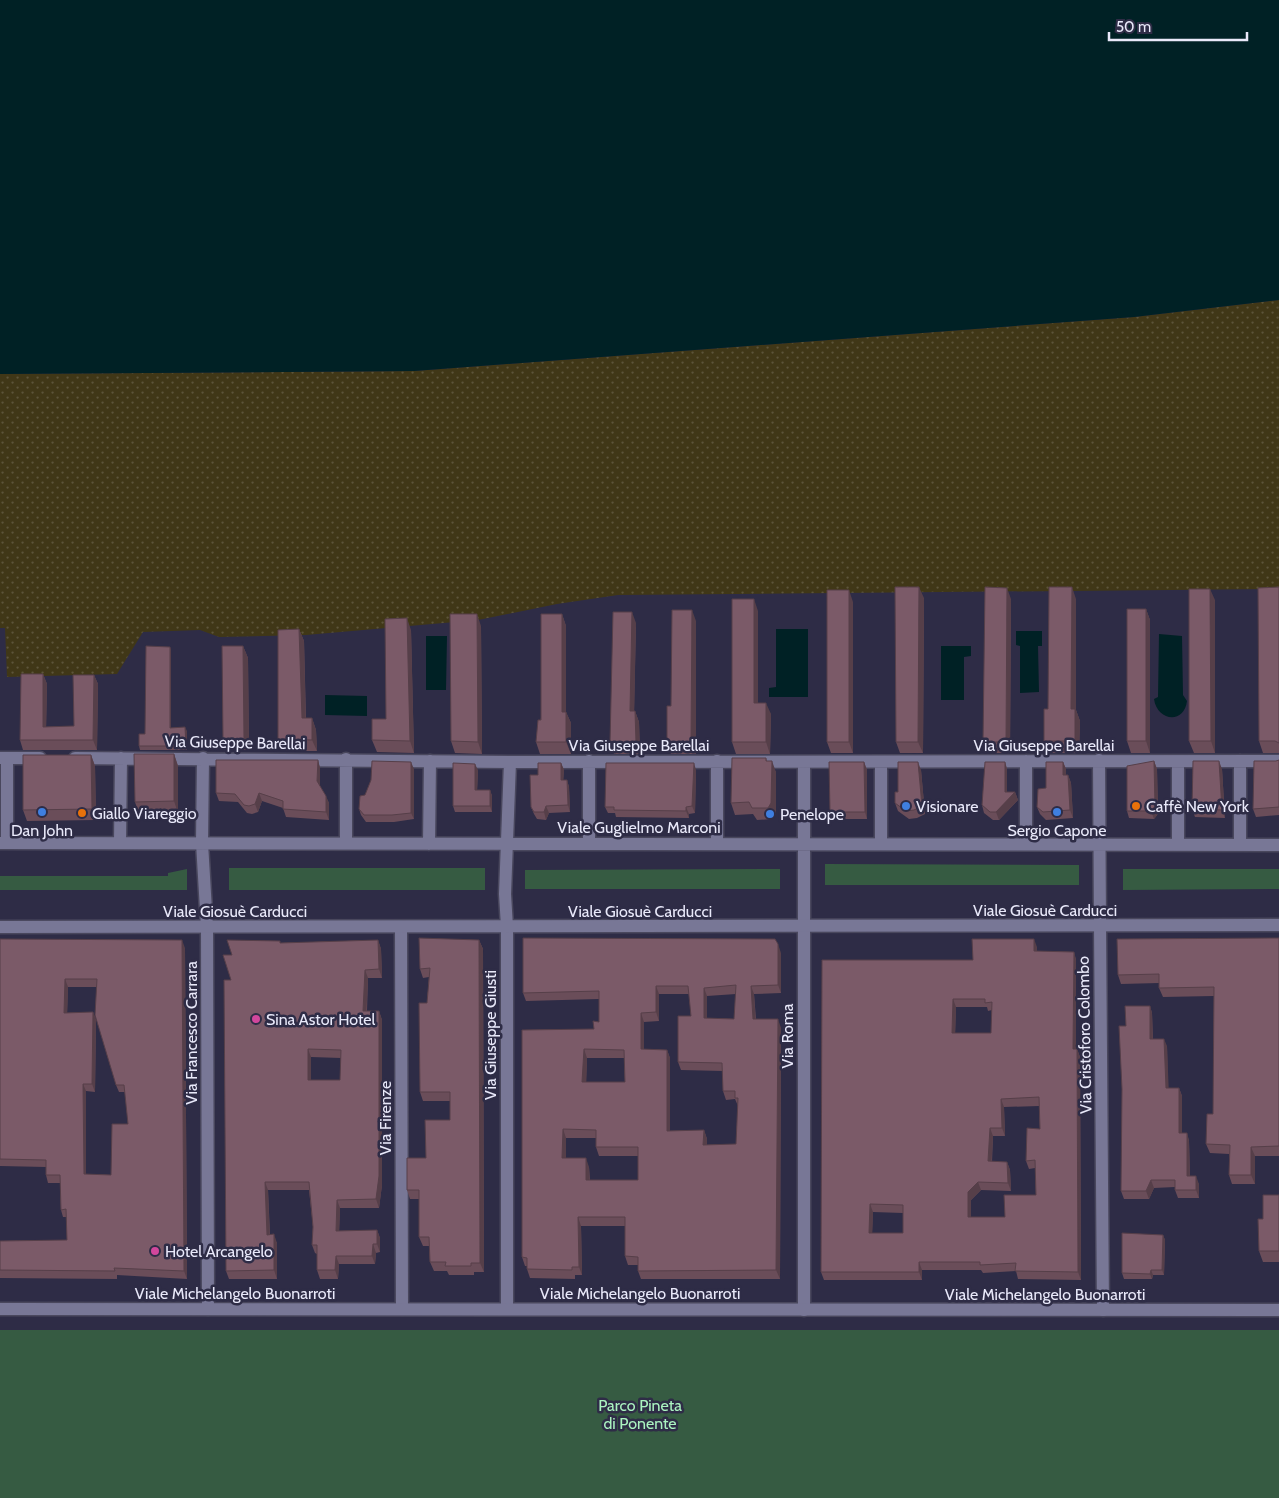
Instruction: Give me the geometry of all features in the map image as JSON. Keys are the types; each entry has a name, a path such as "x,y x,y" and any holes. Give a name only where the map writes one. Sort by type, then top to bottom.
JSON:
{"street":[{"name":"Via Giuseppe Barellai","path":"3,758 346,759 510,762 1279,761"},
{"path":"3,758 3,843"},
{"path":"120,842 121,758"},
{"name":"Via Francesco Carrara","path":"203,758 202,843 207,927 208,1309"},
{"path":"346,759 346,843"},
{"name":"Via Cristoforo Colombo","path":"1099,760 1103,1310"},
{"path":"429,844 430,761"},
{"path":"717,761 717,843"},
{"path":"1026,761 1026,844"},
{"path":"1240,761 1240,845"},
{"name":"Via Giuseppe Giusti","path":"506,1309 507,844 510,762"},
{"path":"588,762 589,843"},
{"name":"Via Roma","path":"804,762 802,844 804,927 804,1310"},
{"path":"881,762 882,844"},
{"path":"1178,762 1178,844"},
{"name":"Viale Guglielmo Marconi","path":"3,843 1279,844"},
{"name":"Viale Giosuè Carducci","path":"0,927 1279,925"},
{"name":"Via Firenze","path":"401,927 402,1309"},
{"name":"Viale Michelangelo Buonarroti","path":"0,1309 1279,1310"}],"green space":[{"path":"825,864 1079,865 1079,885 825,885"},
{"path":"229,868 485,868 485,890 229,890"},
{"path":"187,869 187,890 0,890 0,876 168,876 168,873"},
{"path":"780,869 780,889 525,889 525,870"},
{"path":"1123,869 1279,869 1279,889 1123,890"},
{"name":"Parco Pineta di Ponente","path":"0,1330 1279,1330 1279,1498 0,1498"}],"sand":[{"path":"1279,300 1279,589 618,595 557,604 478,620 306,635 219,637 200,630 143,632 117,674 7,677 5,628 0,628 0,374 414,371 1134,317"}],"shaded area":[{"path":"0,0 1279,0 1279,300 1134,317 414,371 0,374"},
{"path":"776,629 808,629 808,697 769,697 769,688 776,687"},
{"path":"1016,631 1042,631 1042,646 1038,646 1039,692 1020,693 1020,646 1016,645"},
{"path":"1159,634 1182,636 1183,695 1187,701 1185,709 1176,717 1165,716 1160,712 1154,699 1158,697"},
{"path":"426,636 447,636 446,690 426,690"},
{"path":"941,646 971,646 971,656 964,657 964,700 941,700"},
{"path":"325,695 367,696 367,716 325,715"}],"building":[{"path":"895,587 919,587 918,742 896,742"},
{"path":"985,587 1007,588 1006,742 983,742"},
{"path":"1049,587 1072,587 1071,709 1075,709 1075,741 1044,741 1044,709 1048,709"},
{"path":"1279,587 1279,743 1275,741 1259,741 1258,588"},
{"path":"1189,589 1210,589 1211,741 1189,741"},
{"path":"827,590 849,590 849,742 827,742"},
{"path":"732,599 754,599 754,703 766,703 766,742 732,742"},
{"path":"1127,609 1146,609 1146,741 1127,741"},
{"path":"672,610 692,610 691,742 667,742 667,706 671,706"},
{"path":"613,612 632,612 630,711 635,711 636,743 610,743"},
{"path":"450,614 477,614 478,742 451,741"},
{"path":"541,614 562,614 562,712 566,712 566,742 536,742 538,720 541,720"},
{"path":"407,618 410,741 372,740 372,719 386,719 385,619"},
{"path":"299,629 302,718 312,718 312,740 278,739 278,630"},
{"path":"146,646 170,647 170,728 185,727 186,746 139,746 139,734 145,734"},
{"path":"222,646 243,646 244,739 223,739"},
{"path":"21,674 43,674 43,727 74,726 73,675 94,675 93,740 20,740"},
{"path":"134,754 174,754 174,801 135,802"},
{"path":"23,755 91,755 92,809 23,810"},
{"path":"732,758 766,758 766,761 772,761 771,803 768,808 752,808 749,802 731,803"},
{"path":"216,760 318,760 317,781 326,796 326,812 283,809 283,801 259,793 255,804 249,806 244,805 235,794 216,793"},
{"path":"1279,760 1279,807 1253,809 1254,761"},
{"path":"372,761 411,762 411,813 364,815 359,809 360,796 365,795 371,780"},
{"path":"1154,761 1155,806 1151,811 1127,811 1127,766"},
{"path":"1193,761 1219,761 1222,810 1192,809"},
{"path":"829,762 864,762 865,812 830,812"},
{"path":"898,762 918,762 922,806 914,810 906,811 895,803 895,792 898,792"},
{"path":"985,762 1005,762 1005,792 1015,792 996,812 990,812 982,805"},
{"path":"1046,762 1063,762 1063,775 1068,775 1070,810 1043,812 1037,807 1038,789 1046,788"},
{"path":"453,763 475,764 475,790 490,790 490,806 453,806"},
{"path":"538,763 561,763 561,780 567,780 568,805 546,806 544,812 534,812 531,807 530,775 538,775"},
{"path":"606,763 694,763 692,806 686,807 686,811 614,810 614,807 605,807"},
{"path":"419,938 479,940 480,1263 471,1263 471,1266 445,1266 446,1262 430,1262 429,1237 419,1237 419,1190 407,1190 407,1158 426,1158 425,1120 450,1120 450,1092 420,1092 419,1003 427,1003 430,968 420,969"},
{"path":"523,938 775,939 778,944 778,985 751,986 753,1019 778,1019 776,1270 638,1271 638,1257 625,1256 625,1217 578,1217 579,1267 572,1267 572,1270 527,1269 527,1258 522,1257 522,1030 594,1029 593,1021 599,1022 599,991 523,993","holes":["736,985 734,1019 704,1018 704,988","656,986 688,986 691,1016 678,1016 678,1062 722,1063 723,1091 735,1091 735,1098 738,1098 736,1144 703,1145 704,1130 667,1131 667,1050 641,1049 641,1013 656,1012","584,1049 624,1050 625,1082 582,1082","563,1129 596,1130 596,1147 638,1147 638,1180 586,1180 586,1158 562,1158"]},
{"path":"1279,938 1279,1146 1251,1147 1251,1175 1229,1175 1230,1145 1206,1144 1207,1114 1213,1114 1214,987 1159,988 1159,974 1118,975 1117,939"},
{"path":"0,939 182,940 184,1271 114,1268 115,1271 0,1270 0,1241 67,1240 66,1209 61,1210 60,1175 46,1175 46,1160 0,1159","holes":["65,979 97,979 95,1015 116,1085 124,1085 128,1124 112,1124 111,1175 84,1174 83,1084 92,1084 93,1012 64,1013"]},
{"path":"972,939 1034,939 1034,951 1074,952 1073,1049 1077,1049 1078,1272 1015,1271 1016,1263 980,1265 980,1262 919,1262 919,1272 821,1272 822,960 973,960","holes":["953,999 985,999 985,1003 992,1002 991,1033 952,1033","1039,1097 1040,1129 1027,1128 1026,1161 1035,1160 1036,1195 1004,1195 1005,1217 968,1217 968,1192 978,1182 1008,1183 1007,1162 988,1161 990,1128 1002,1128 1001,1099","870,1204 903,1205 903,1233 869,1233"]},
{"path":"227,940 280,941 280,943 378,940 379,969 365,970 363,1011 379,1011 379,1176 376,1199 337,1200 336,1231 377,1230 377,1244 373,1244 372,1256 336,1256 335,1270 317,1270 317,1245 312,1245 313,1227 309,1182 265,1182 267,1235 274,1234 274,1270 226,1271 224,980 231,980 223,955 232,955","holes":["308,1049 341,1050 340,1080 308,1080"]},
{"path":"1125,1006 1150,1006 1150,1039 1164,1039 1166,1088 1179,1088 1179,1133 1187,1133 1187,1176 1196,1176 1196,1190 1175,1190 1175,1180 1151,1180 1146,1191 1121,1191 1122,1089 1119,1026 1126,1026"},
{"path":"1263,1195 1279,1195 1279,1251 1259,1251 1258,1219 1263,1219"},
{"path":"1122,1233 1163,1235 1162,1270 1151,1270 1150,1274 1122,1273"}],"place":[{"name":"Visionare","path":"906,806"},
{"name":"Caffè New York","path":"1136,806"},
{"name":"Dan John","path":"42,812"},
{"name":"Sergio Capone","path":"1057,812"},
{"name":"Giallo Viareggio","path":"82,813"},
{"name":"Penelope","path":"770,814"},
{"name":"Sina Astor Hotel","path":"256,1019"},
{"name":"Hotel Arcangelo","path":"155,1251"}]}
